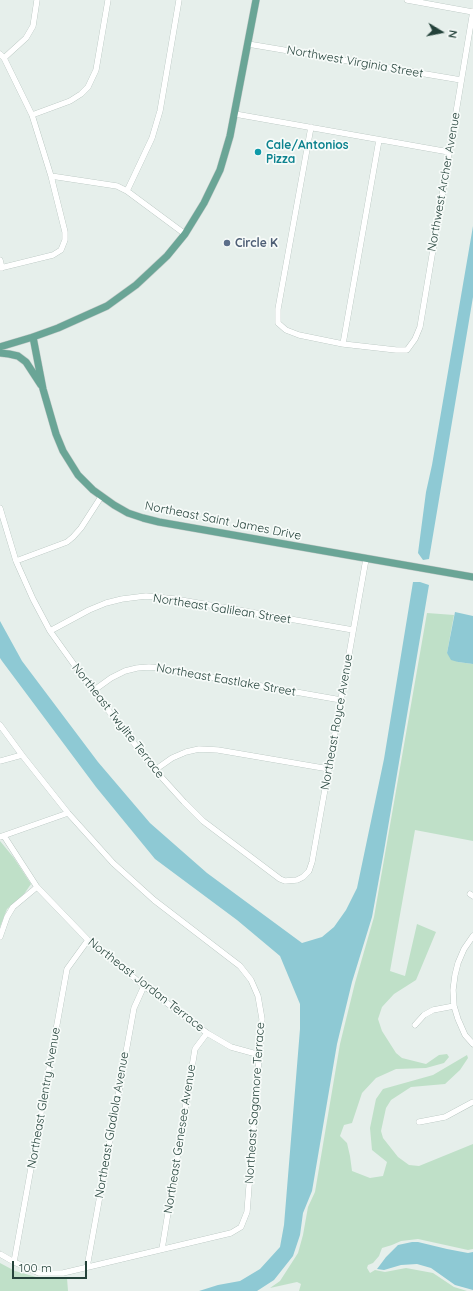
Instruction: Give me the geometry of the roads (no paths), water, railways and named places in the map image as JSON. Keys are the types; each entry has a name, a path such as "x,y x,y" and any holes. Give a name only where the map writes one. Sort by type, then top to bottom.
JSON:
{"main road":[{"path":"0,347 33,337 77,320 107,306 136,285 168,256 185,234 204,203 220,170 235,114 256,0"},
{"name":"Northeast Saint James Drive","path":"33,337 43,389 56,434 63,452 78,476 93,490 128,512 143,518 201,530 473,577"},
{"path":"0,353 18,356 26,362 43,389"}],"street":[{"path":"0,260 1,268 53,255 61,250 65,240 65,232 51,176 32,115 2,56 26,38 33,26 37,0"},
{"path":"32,115 70,101 81,94 88,87 96,70 108,0"},
{"path":"127,190 152,138 160,111 179,0"},
{"path":"407,0 473,12"},
{"name":"Northwest Archer Avenue","path":"344,344 407,350 415,339 420,327 473,12"},
{"name":"Northwest Virginia Street","path":"248,44 461,80"},
{"path":"235,114 449,152"},
{"path":"311,127 278,309 278,323 286,330 299,335 344,344 379,140"},
{"path":"51,176 117,186 127,190 185,234"},
{"path":"16,561 67,542 81,528 102,497"},
{"name":"Northeast Twylite Terrace","path":"0,508 16,561 33,599 50,631 93,691 155,770 203,821 280,879 292,881 297,880"},
{"name":"Northeast Royce Avenue","path":"297,880 309,871 312,862 366,559"},
{"name":"Northeast Galilean Street","path":"50,631 106,603 146,596 175,599 353,630"},
{"name":"Northeast Eastlake Street","path":"93,691 111,678 125,671 149,667 341,700"},
{"name":"Northeast Sagamore Terrace","path":"0,725 22,756 68,813 113,863 154,900 240,966 251,980 258,996 262,1019 260,1055 247,1212 242,1227 231,1233 162,1249"},
{"path":"155,770 172,758 198,749 218,750 328,769"},
{"path":"0,762 22,756"},
{"path":"2,837 68,813"},
{"name":"Northeast Jordan Terrace","path":"2,837 37,888 88,940 144,986 208,1033 231,1047 260,1055"},
{"path":"0,937 7,917 13,907 37,888"},
{"path":"473,936 464,949 458,963 454,975 453,990 454,1006 458,1019 465,1034 473,1044"},
{"name":"Northeast Glentry Avenue","path":"14,1262 67,969 88,940"},
{"name":"Northeast Gladiola Avenue","path":"87,1267 134,1008 144,986"},
{"path":"415,1025 424,1015 433,1010 454,1006"},
{"name":"Northeast Genesee Avenue","path":"162,1249 195,1049 208,1033"},
{"path":"419,1122 445,1117 473,1102"},
{"path":"0,1254 39,1273 63,1273 162,1249"}],"water":[{"path":"473,226 473,297 429,559 423,560 418,553 426,492 432,465"},
{"path":"413,582 420,582 429,585 384,851 372,917 352,982 337,1044 312,1191 303,1213 300,1235 293,1256 274,1280 257,1291 199,1291 218,1285 240,1281 260,1269 280,1247 284,1225 300,1029 300,1004 280,956 237,920 155,859 96,787 0,658 0,621 22,661 98,762 150,823 207,873 302,943 322,937 334,927 346,910 357,888 384,759"},
{"path":"455,612 473,616 473,664 451,660 447,653"},
{"path":"412,1242 468,1253 473,1252 473,1290 455,1285 431,1268 417,1264 401,1265 384,1270 377,1269 398,1245"}],"place":[{"name":"Cale/Antonios Pizza","path":"258,152"},
{"name":"Circle K","path":"227,243"}]}
